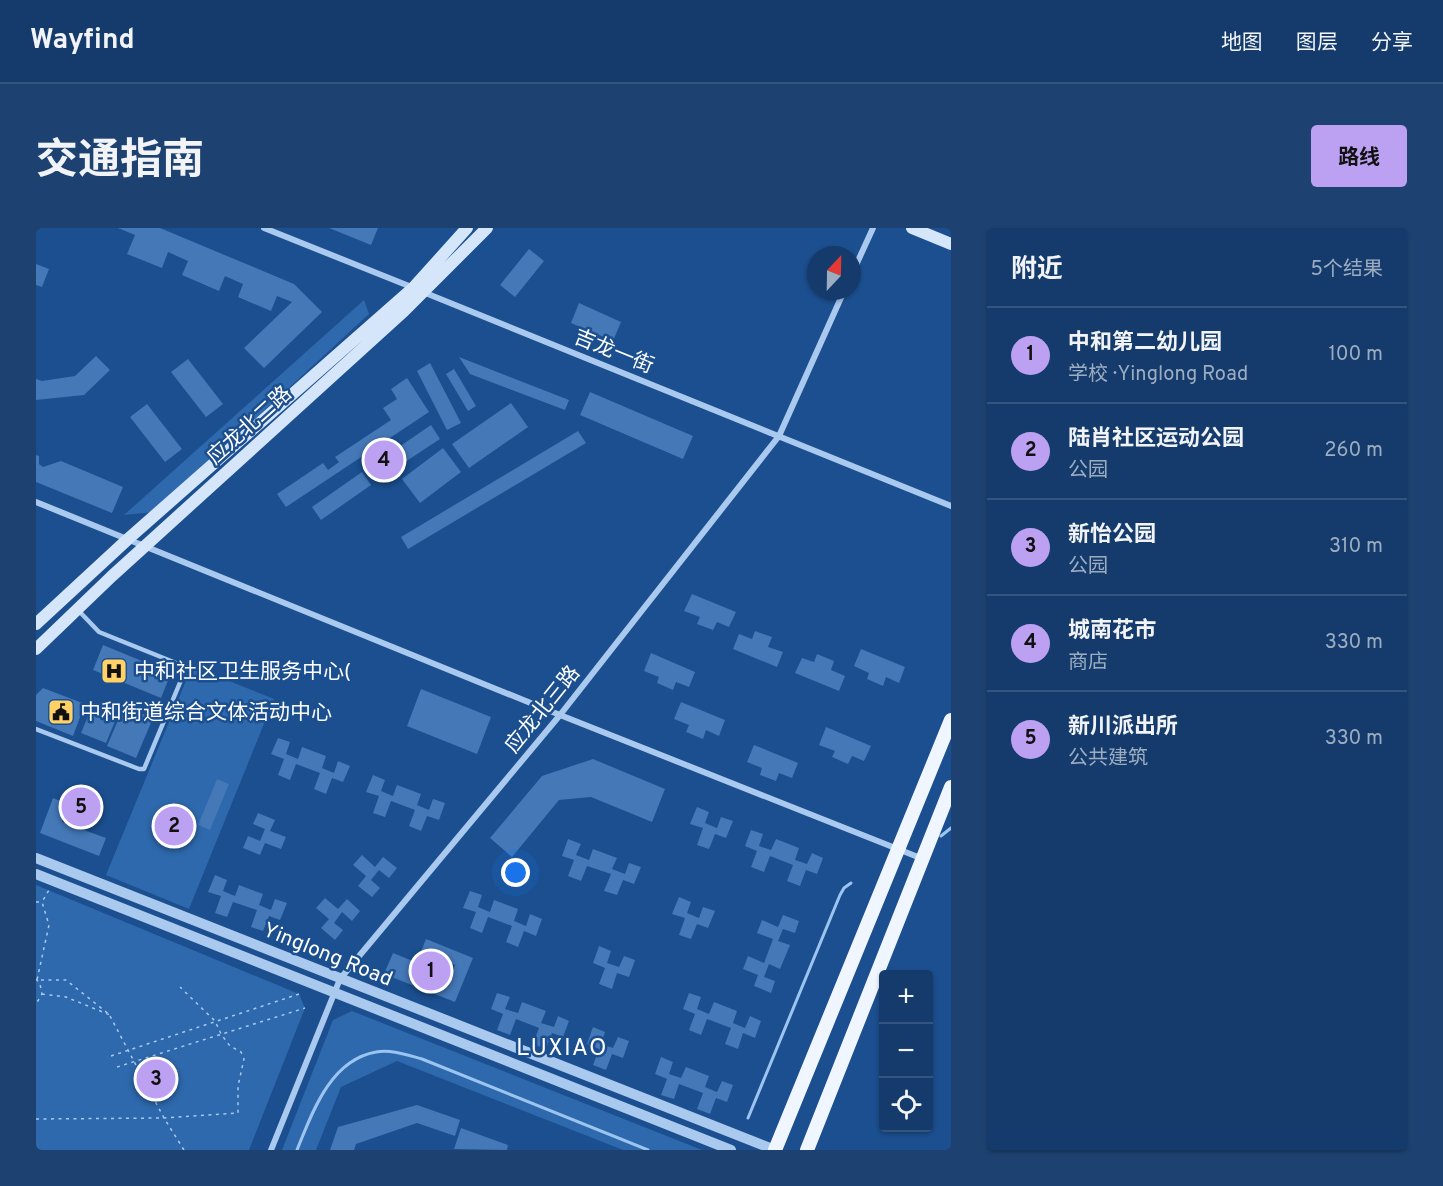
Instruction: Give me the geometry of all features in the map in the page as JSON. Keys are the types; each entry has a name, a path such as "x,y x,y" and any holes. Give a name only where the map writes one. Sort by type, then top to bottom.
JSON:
{"main road":[{"name":"应龙北二路","path":"36,624 128,539 418,290 467,228"},
{"name":"应龙北二路","path":"36,650 418,290 487,228"},
{"path":"912,228 951,244"},
{"path":"775,1150 951,720"},
{"path":"807,1150 951,787"}],"street":[{"name":"吉龙一街","path":"264,228 951,506"},
{"path":"861,254 873,228"},
{"name":"应龙北三路","path":"271,1150 340,979 560,715 779,436 840,300"},
{"path":"36,502 922,859"},
{"name":"Yinglong Road","path":"36,858 775,1150"},
{"name":"Yinglong Road","path":"36,874 731,1150"}],"lane":[{"path":"36,729 139,769 144,768 184,673 176,663 99,632 77,610"}],"path":[{"path":"36,1004 42,994 37,980 49,926 42,902 49,890"},
{"path":"36,902 42,902"},
{"path":"37,980 66,980 110,1016 164,1118 184,1150"},
{"path":"36,1119 164,1118 237,1113 238,1086 244,1059 241,1052 230,1046 215,1022 180,987"},
{"path":"42,994 66,997 110,1016"},
{"path":"111,1056 299,994"},
{"path":"117,1067 305,1008"}],"shaded area":[{"path":"364,300 369,314 154,512 124,515"},
{"path":"192,666 274,699 189,909 106,875"},
{"path":"36,885 299,994 305,1008 249,1150 36,1150"},
{"path":"352,1011 702,1150 623,1150 397,1061 341,1087 316,1150 282,1150 333,1020"}],"building":[{"path":"118,228 160,228 294,284 322,312 264,368 244,348 292,302 277,296 271,311 238,297 243,284 225,276 219,291 182,275 188,261 168,252 162,268 127,254 135,235"},
{"path":"329,228 378,228 371,245"},
{"path":"529,249 544,261 515,297 500,285"},
{"path":"36,264 49,269 42,287 36,285"},
{"path":"579,303 621,322 613,341 571,323"},
{"path":"96,356 110,370 84,395 36,400 36,379 42,381 75,376"},
{"path":"459,357 569,400 565,410 470,374"},
{"path":"188,359 223,404 206,417 171,372"},
{"path":"430,363 461,423 447,430 417,371"},
{"path":"454,369 476,406 468,411 446,374"},
{"path":"407,378 429,412 286,507 277,494 323,463 328,470 339,462 335,457 391,420 383,408 397,399 391,389"},
{"path":"590,392 693,436 683,459 580,415"},
{"path":"511,403 528,427 469,468 452,444"},
{"path":"147,404 182,449 165,462 130,417"},
{"path":"431,425 440,439 402,464 393,451"},
{"path":"578,431 586,443 408,549 401,537"},
{"path":"443,448 461,472 420,503 402,479"},
{"path":"36,455 39,456 39,464 43,467 61,461 123,487 112,513 36,482"},
{"path":"362,472 371,485 321,520 312,507"},
{"path":"692,594 736,612 729,627 717,622 713,630 697,624 700,617 684,611"},
{"path":"755,631 772,637 768,647 783,652 777,667 733,649 739,634 752,639"},
{"path":"103,645 171,673 161,698 93,670"},
{"path":"861,649 905,667 899,683 886,677 883,686 867,679 869,673 854,666"},
{"path":"651,653 695,672 689,687 676,682 673,690 657,683 659,677 644,671"},
{"path":"817,654 834,661 831,670 845,676 839,691 795,673 802,658 814,662"},
{"path":"43,688 85,704 73,736 36,721 36,695"},
{"path":"421,689 491,717 477,754 407,726"},
{"path":"681,702 725,720 719,736 706,730 703,739 686,732 689,725 674,719"},
{"path":"124,706 153,718 136,758 107,746"},
{"path":"91,709 116,719 106,743 81,733"},
{"path":"826,727 871,746 864,761 852,756 848,764 832,757 835,751 819,745"},
{"path":"278,738 290,742 286,754 298,759 302,747 326,756 322,768 334,773 338,761 350,766 343,782 332,778 326,794 314,789 320,773 296,764 290,780 278,775 284,759 271,754"},
{"path":"754,745 798,763 792,778 779,773 776,781 760,775 762,768 747,762"},
{"path":"593,759 665,789 652,822 591,797 559,800 512,857 490,838 542,776"},
{"path":"373,775 385,780 381,791 393,796 397,785 421,794 417,805 429,810 433,799 445,803 439,820 427,816 421,831 409,826 415,810 391,801 385,817 373,813 379,796 366,792"},
{"path":"217,779 229,784 210,830 198,825"},
{"path":"53,798 69,804 62,822 106,838 99,856 40,833"},
{"path":"697,807 709,812 705,823 717,828 721,817 733,821 726,838 715,834 709,849 697,845 703,828 690,824"},
{"path":"258,813 275,820 270,831 286,837 281,849 265,843 260,855 243,848 248,836 260,841 265,829 253,824"},
{"path":"751,830 763,834 759,846 771,850 776,839 799,848 795,860 807,864 812,853 823,858 817,874 806,870 800,886 787,881 793,865 770,856 764,872 751,867 757,851 745,846"},
{"path":"568,839 581,844 576,855 589,860 593,849 617,858 612,869 625,874 629,863 641,867 634,884 623,880 617,895 604,891 611,874 587,866 581,881 568,876 574,860 562,856"},
{"path":"362,855 375,867 383,857 397,868 389,878 379,870 371,880 380,888 372,897 358,886 366,876 353,865"},
{"path":"215,875 227,880 223,891 235,896 239,885 263,894 259,905 271,910 275,899 287,903 280,920 269,916 263,931 251,927 257,910 233,902 227,917 215,913 221,896 208,892"},
{"path":"470,891 482,895 478,907 490,912 494,900 518,909 514,921 526,926 530,914 542,919 536,936 524,931 518,947 506,942 512,926 488,917 482,933 470,928 476,912 463,908"},
{"path":"679,897 691,902 687,913 699,918 703,907 715,911 708,928 697,924 691,939 679,935 685,918 672,914"},
{"path":"325,898 338,909 347,899 360,911 352,921 342,912 334,923 343,930 335,940 321,928 329,919 316,908"},
{"path":"783,915 799,921 795,933 783,929 778,941 790,945 780,969 769,964 764,977 775,981 771,993 754,986 758,975 743,969 748,956 764,963 773,939 757,933 762,920 778,927"},
{"path":"426,939 473,958 455,1002 384,974 393,953 450,976 455,965 434,956 431,964 418,959"},
{"path":"599,946 611,951 607,963 619,967 624,956 635,960 629,977 617,973 612,989 599,984 605,968 593,963"},
{"path":"497,993 510,997 505,1009 518,1013 522,1002 546,1011 541,1023 554,1027 558,1016 569,1021 563,1037 552,1033 546,1049 533,1044 539,1028 516,1019 510,1035 497,1030 503,1014 491,1009"},
{"path":"689,993 701,997 697,1009 709,1014 714,1002 737,1011 733,1023 745,1028 750,1016 761,1021 755,1038 743,1033 738,1049 725,1044 731,1028 707,1019 701,1035 689,1030 695,1014 683,1009"},
{"path":"593,1027 605,1032 601,1044 613,1048 618,1037 629,1041 623,1058 612,1054 606,1070 593,1065 599,1049 587,1044"},
{"path":"661,1057 673,1062 669,1074 681,1078 686,1067 709,1076 705,1087 717,1092 722,1081 733,1085 727,1102 716,1098 710,1114 697,1109 703,1093 679,1084 674,1099 661,1095 667,1079 655,1074"},
{"path":"417,1105 460,1120 455,1136 417,1123 356,1144 354,1150 330,1150 338,1127"},
{"path":"461,1128 508,1145 507,1150 454,1149"}],"waterway":[{"path":"941,836 951,828"},
{"path":"748,1118 840,895 851,883"},
{"path":"297,1150 316,1105 335,1077 346,1065 360,1057 387,1051 422,1059 648,1150"}],"place":[{"name":"城南花市","path":"384,460"},
{"name":"中和社区卫生服务中心(","path":"114,671"},
{"name":"中和街道综合文体活动中心","path":"61,712"},
{"name":"新川派出所","path":"81,807"},
{"name":"陆肖社区运动公园","path":"174,826"},
{"name":"中和第二幼儿园","path":"431,971"},
{"name":"新怡公园","path":"156,1079"}],"district":[{"name":"LUXIAO","path":"562,1047"}]}
